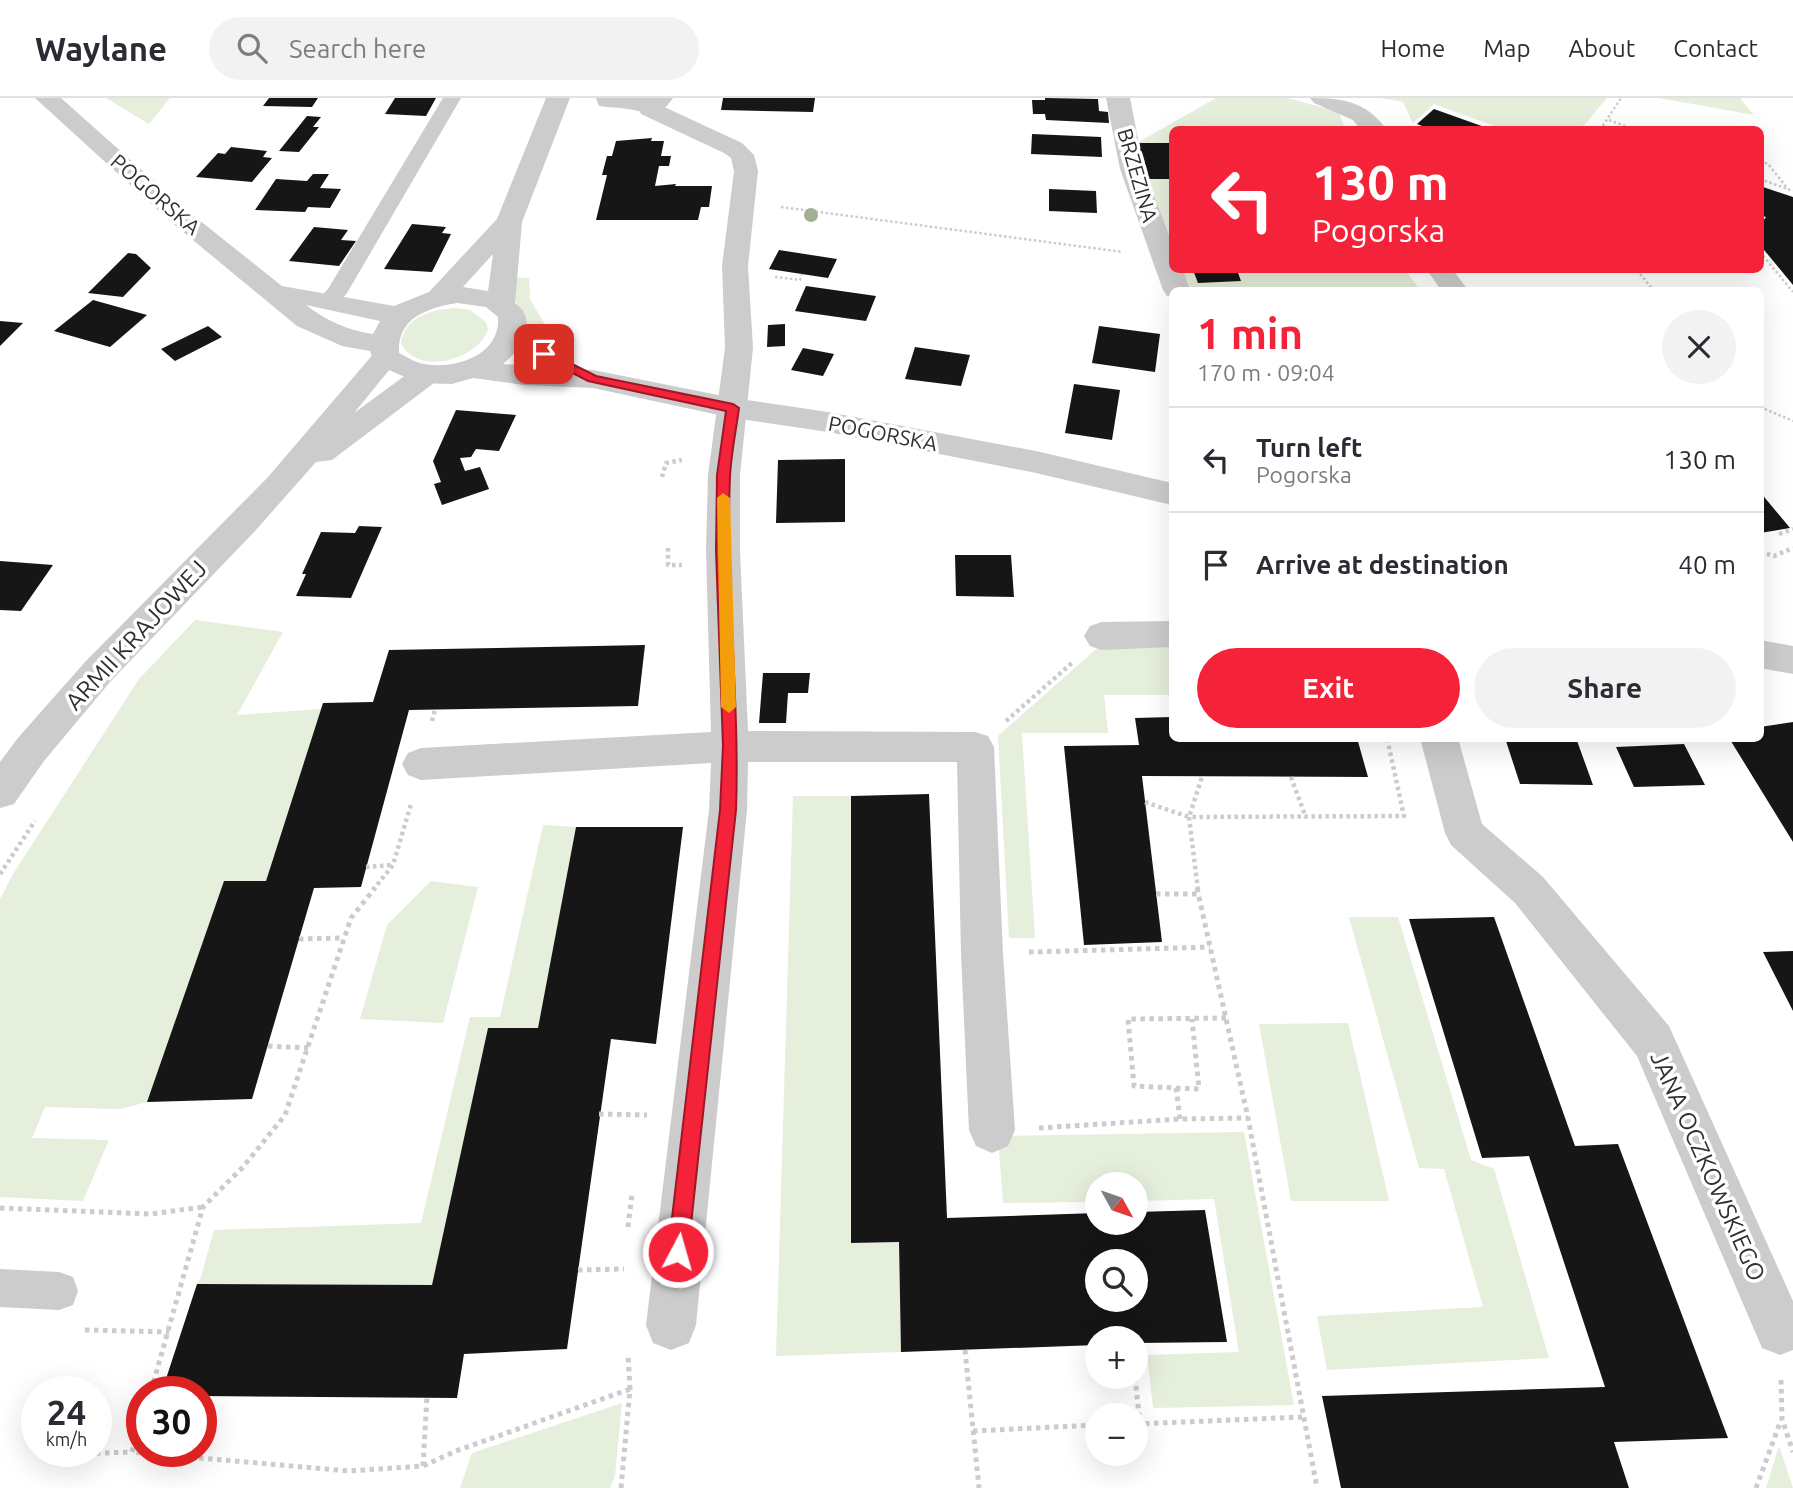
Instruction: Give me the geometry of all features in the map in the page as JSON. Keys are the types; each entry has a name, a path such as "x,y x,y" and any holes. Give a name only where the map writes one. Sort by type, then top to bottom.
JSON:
{"street":[{"name":"POGORSKA","path":"47,98 180,216 267,288 318,326 383,351"},
{"path":"501,303 509,222 558,98"},
{"path":"608,98 607,101 652,102 742,155 746,171 735,266 739,348 724,475 723,551 730,746 728,810 671,1325"},
{"name":"BRZEZINA","path":"1118,98 1132,169 1169,271"},
{"path":"1322,98 1361,115 1371,126"},
{"path":"440,297 509,222"},
{"name":"POGORSKA","path":"267,288 399,316"},
{"path":"473,295 501,303 515,320 513,340 502,353 475,369 459,374 424,376 398,368 383,351 389,326 411,308 440,297 473,295"},
{"name":"POGORSKA","path":"513,340 593,379"},
{"name":"ARMII KRAJOWEJ","path":"0,792 18,765 104,666 280,484 383,351"},
{"name":"POGORSKA","path":"475,369 524,376 593,379 733,408 828,422 1010,457 1169,493"},
{"name":"ARMII KRAJOWEJ","path":"280,484 424,376"},
{"path":"1102,636 1169,634"},
{"path":"1764,655 1793,660"},
{"name":"JANA OCZKOWSKIEGO","path":"1440,742 1465,833 1529,890 1653,1041 1780,1330"},
{"path":"421,764 730,746 975,747 982,954 992,1130"}],"lane":[{"path":"327,302 336,293 452,98"},
{"path":"0,1288 59,1291"}],"path":[{"path":"1604,126 1621,98"},
{"path":"1609,120 1625,126"},
{"path":"1764,163 1768,164 1788,189"},
{"path":"1764,180 1793,191"},
{"path":"742,202 1163,257"},
{"path":"1764,257 1793,292"},
{"path":"1639,273 1651,287"},
{"path":"551,321 561,333 577,342"},
{"path":"1764,409 1793,421"},
{"path":"1779,534 1793,529"},
{"path":"1764,553 1774,556 1793,548"},
{"path":"975,747 1102,636"},
{"path":"1145,802 1189,817 1404,816 1388,742"},
{"path":"1202,777 1189,817 1198,894 1228,1018 1230,1043 1248,1118 1317,1488"},
{"path":"1291,777 1306,818"},
{"path":"156,1376 203,1208 243,1167 285,1115 351,918 393,865 366,867"},
{"path":"1156,894 1198,894"},
{"path":"299,939 344,938"},
{"path":"982,954 1210,947"},
{"path":"1192,1019 1199,1088 1134,1086 1128,1019 1228,1018"},
{"path":"268,1046 308,1048"},
{"path":"1176,1088 1180,1119"},
{"path":"599,1114 659,1115"},
{"path":"992,1130 1097,1126 1180,1119 1248,1118"},
{"path":"0,1208 150,1214 203,1208"},
{"path":"579,1270 624,1269"},
{"path":"85,1330 169,1332"},
{"path":"1780,1330 1782,1419 1793,1452"},
{"path":"965,1350 979,1488"},
{"path":"217,1459 349,1471 423,1466 456,1451 630,1389 621,1488"},
{"path":"423,1466 427,1396"},
{"path":"1148,1424 1302,1417"},
{"path":"1756,1488 1782,1419"},
{"path":"973,1431 1085,1426"}],"green space":[{"path":"106,98 170,98 149,124"},
{"path":"1216,98 1288,98 1339,112 1344,126 1169,126 1169,143 1137,143"},
{"path":"1380,98 1607,98 1584,126 1495,126 1434,104 1413,123 1403,102"},
{"path":"1659,98 1740,98 1754,115"},
{"path":"1145,179 1169,179 1169,237"},
{"path":"1183,273 1407,273 1418,287 1188,287"},
{"path":"510,277 529,278 530,299 549,332 541,339 530,334 514,297"},
{"path":"457,308 470,310 486,322 488,330 482,341 472,349 460,356 433,362 420,360 409,353 401,343 408,326 414,320 430,312"},
{"path":"195,620 283,632 237,715 321,709 266,881 224,881 147,1102 120,1109 45,1107 32,1138 109,1140 83,1201 0,1197 0,899 13,874 139,679"},
{"path":"1103,643 1169,643 1169,695 1104,695 1108,733 1022,733 1035,938 1009,938 998,736"},
{"path":"793,796 851,796 851,1243 899,1242 901,1352 776,1356"},
{"path":"543,825 576,827 538,1028 488,1028 432,1285 197,1284 214,1230 421,1223 470,1017 500,1017"},
{"path":"431,881 478,887 443,1023 360,1019 387,925"},
{"path":"1349,917 1398,917 1471,1160 1494,1169 1549,1358 1327,1370 1317,1316 1483,1307 1444,1169 1419,1168"},
{"path":"1348,1023 1389,1201 1291,1201 1259,1024"},
{"path":"1244,1132 1294,1405 1153,1408 1148,1355 1239,1352 1214,1199 1148,1201 1148,1172 1085,1172 1085,1202 1003,1203 998,1136"},
{"path":"622,1403 615,1476 610,1488 460,1488 472,1453"},
{"path":"1779,1446 1793,1488 1766,1488"}],"building":[{"path":"269,98 318,98 312,107 263,106"},
{"path":"395,98 436,98 426,116 385,114"},
{"path":"723,98 815,98 813,112 721,110"},
{"path":"1098,99 1099,111 1108,112 1109,123 1046,120 1045,114 1033,114 1032,100"},
{"path":"1434,109 1482,126 1422,126 1417,124"},
{"path":"307,116 321,117 313,127 319,127 299,152 279,151"},
{"path":"1032,134 1101,137 1102,157 1031,154"},
{"path":"652,138 651,141 664,141 661,156 671,156 669,166 659,166 655,186 712,186 709,207 701,207 698,220 596,220 607,175 602,175 607,156 612,156 616,141"},
{"path":"1137,143 1169,143 1169,179 1145,179"},
{"path":"231,147 267,151 263,157 272,158 252,182 196,177 218,153 225,154"},
{"path":"313,174 329,174 320,188 341,189 330,208 308,207 305,212 255,210 276,179 307,181"},
{"path":"1764,187 1793,197 1793,285 1764,250"},
{"path":"1049,189 1096,191 1097,213 1049,211"},
{"path":"412,224 446,227 442,233 451,234 432,272 384,269"},
{"path":"314,227 348,230 341,240 356,241 339,266 289,261"},
{"path":"779,250 837,259 828,278 769,269"},
{"path":"128,253 136,254 151,268 123,297 88,293"},
{"path":"1194,273 1238,273 1241,281 1198,283"},
{"path":"806,286 876,296 866,321 795,311"},
{"path":"93,300 147,315 110,347 54,331"},
{"path":"0,321 23,323 0,346"},
{"path":"785,324 785,346 767,347 768,325"},
{"path":"208,326 222,337 175,361 161,349"},
{"path":"1099,326 1160,334 1155,372 1092,363"},
{"path":"915,347 970,355 961,386 905,379"},
{"path":"803,348 834,354 823,376 791,370"},
{"path":"1074,384 1120,390 1112,440 1065,433"},
{"path":"456,410 516,415 499,451 476,449 471,457 460,458 465,471 480,467 489,489 442,505 434,484 441,482 433,461"},
{"path":"845,459 845,522 776,523 778,460"},
{"path":"1764,497 1790,528 1764,532"},
{"path":"359,526 382,527 351,598 296,596 306,574 302,574 321,532 355,533"},
{"path":"955,555 1011,555 1014,597 956,596"},
{"path":"0,561 53,565 21,611 0,610"},
{"path":"645,645 638,706 409,710 361,887 314,888 252,1099 147,1102 224,881 266,881 323,703 373,702 389,650"},
{"path":"763,673 810,673 808,693 788,693 786,723 759,723"},
{"path":"1169,717 1169,742 1358,742 1368,777 1142,776 1162,942 1084,945 1064,746 1139,745 1135,718"},
{"path":"1793,722 1793,842 1731,742 1764,742 1764,726"},
{"path":"1506,742 1577,742 1593,785 1520,784"},
{"path":"1684,744 1705,785 1634,787 1616,747"},
{"path":"929,794 947,1218 1085,1213 1085,1236 1148,1236 1148,1212 1205,1210 1227,1342 1148,1343 1148,1326 1085,1326 1085,1345 901,1352 899,1242 851,1243 851,796"},
{"path":"576,827 683,827 656,1044 611,1039 567,1349 464,1354 457,1398 217,1396 217,1376 167,1376 197,1284 432,1285 488,1028 538,1028"},
{"path":"1494,917 1575,1146 1618,1144 1728,1438 1614,1442 1629,1488 1341,1488 1322,1396 1605,1387 1529,1156 1482,1158 1409,919"},
{"path":"1793,951 1793,1011 1763,952"}],"slow traffic":[{"path":"723,498 729,707"}],"route":[{"path":"544,354 593,379 733,408 724,475 723,551 730,746 728,810 678,1252"}]}
